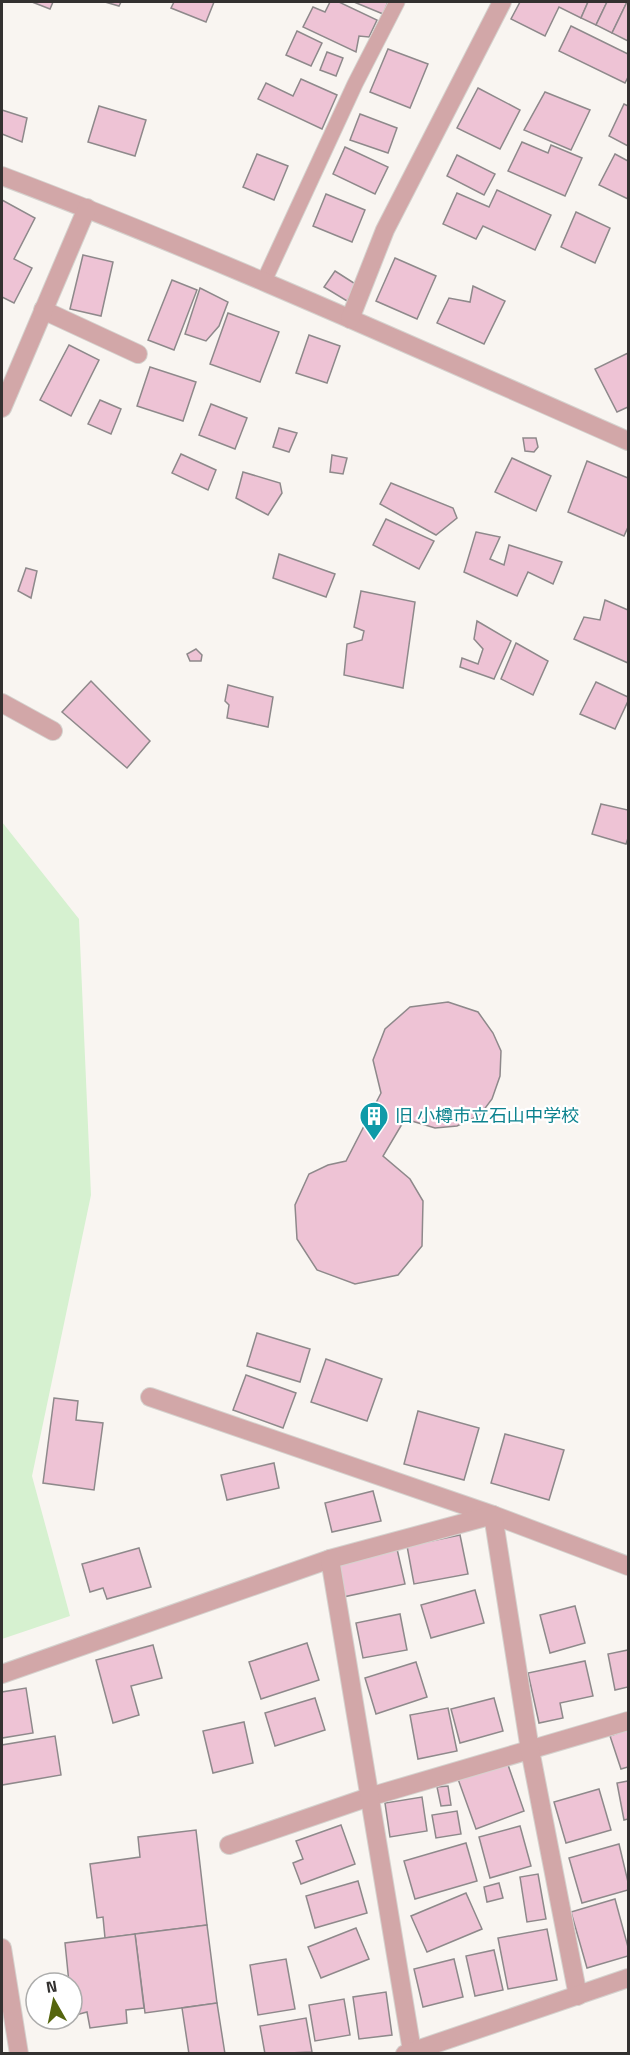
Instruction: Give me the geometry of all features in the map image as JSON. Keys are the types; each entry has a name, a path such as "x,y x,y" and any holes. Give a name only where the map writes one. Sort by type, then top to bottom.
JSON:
{"street":[{"path":"350,319 385,230 502,2"},
{"path":"2,176 87,208 264,281 628,441"},
{"path":"2,408 87,208"},
{"path":"43,310 138,354"},
{"path":"2,703 53,731"},
{"path":"150,1397 493,1515 628,1566"},
{"path":"2,1674 330,1559 493,1515"},
{"path":"493,1515 530,1750 578,1996"},
{"path":"330,1559 408,2052 628,1978"},
{"path":"230,1845 369,1797 628,1721"},
{"path":"2,1948 19,2054"}],"lane":[{"path":"264,281 355,84 397,2"}],"green space":[{"path":"2,822 79,919 91,1195 32,1476 70,1616 2,1639"}],"building":[{"path":"32,2 53,2 50,9"},
{"path":"105,2 121,2 119,6"},
{"path":"174,2 214,2 206,22 171,8"},
{"path":"330,2 339,2 377,20 369,37 359,36 356,52 303,27 313,7 325,12"},
{"path":"354,2 388,2 383,14"},
{"path":"520,2 588,2 581,18 559,7 545,36 511,19"},
{"path":"588,2 607,2 596,25 581,18"},
{"path":"607,2 627,2 612,33 596,25"},
{"path":"628,2 628,41 612,33"},
{"path":"571,26 628,54 628,77 625,83 559,51"},
{"path":"297,31 322,43 311,66 286,55"},
{"path":"388,49 428,64 410,108 370,92"},
{"path":"327,52 343,58 336,76 320,70"},
{"path":"301,79 337,95 322,129 258,99 266,83 293,96"},
{"path":"478,88 520,110 500,149 457,128"},
{"path":"545,92 590,110 571,150 524,130"},
{"path":"624,104 628,106 628,146 609,136"},
{"path":"99,106 146,120 135,156 88,142"},
{"path":"2,110 27,118 22,142 2,134"},
{"path":"360,114 397,128 388,153 350,140"},
{"path":"522,142 548,153 551,145 582,158 565,196 508,171"},
{"path":"345,147 388,167 375,194 333,174"},
{"path":"257,154 288,166 274,200 243,187"},
{"path":"615,154 628,161 628,199 599,185"},
{"path":"457,155 495,174 484,195 447,176"},
{"path":"497,190 551,215 535,250 483,226 476,239 443,224 457,193 489,207"},
{"path":"326,194 365,210 352,242 313,226"},
{"path":"2,200 35,218 14,259 32,268 14,303 2,297"},
{"path":"576,212 610,228 595,263 561,247"},
{"path":"83,255 113,262 101,316 70,309"},
{"path":"395,258 436,276 417,319 376,301"},
{"path":"335,271 357,285 347,301 324,287"},
{"path":"172,280 197,290 174,350 148,340"},
{"path":"473,286 505,301 484,344 437,323 449,298 470,302"},
{"path":"200,288 228,302 219,326 206,341 185,334"},
{"path":"228,313 279,332 260,382 210,364"},
{"path":"309,335 340,346 327,383 296,373"},
{"path":"69,345 99,360 71,416 40,400"},
{"path":"628,353 628,407 617,412 595,369"},
{"path":"150,367 196,382 183,421 137,406"},
{"path":"100,400 121,409 111,434 88,424"},
{"path":"211,404 247,418 235,449 199,435"},
{"path":"279,428 297,433 289,452 273,447"},
{"path":"523,438 536,438 538,447 534,452 525,451"},
{"path":"181,454 216,470 208,490 172,473"},
{"path":"332,455 347,458 343,474 330,472"},
{"path":"512,458 551,476 536,511 495,492"},
{"path":"587,461 628,478 628,527 624,536 568,512"},
{"path":"243,472 280,483 282,493 268,515 236,498"},
{"path":"391,483 453,508 457,518 436,535 380,504"},
{"path":"386,519 434,541 419,569 373,545"},
{"path":"476,532 500,537 490,559 504,565 509,545 562,562 553,584 528,572 517,596 464,572"},
{"path":"279,554 335,574 326,597 273,578"},
{"path":"26,568 37,571 31,598 18,591"},
{"path":"361,591 415,602 403,688 344,675 347,644 362,640 364,631 354,627"},
{"path":"605,600 628,610 628,663 574,639 584,617 600,620"},
{"path":"477,621 511,641 494,679 460,667 462,658 478,664 483,649 474,639"},
{"path":"516,643 548,661 533,695 501,679"},
{"path":"196,649 202,655 201,661 190,661 187,654"},
{"path":"91,681 150,741 127,768 62,712"},
{"path":"596,682 628,697 615,729 580,714"},
{"path":"228,685 273,697 268,727 227,718 229,705 225,701"},
{"path":"601,804 628,810 626,844 592,834"},
{"name":"旧 小樽市立石山中学校","path":"448,1002 478,1012 493,1033 501,1051 500,1076 492,1099 480,1115 457,1126 435,1128 405,1119 383,1156 410,1179 423,1201 422,1246 398,1275 355,1284 317,1270 297,1239 295,1205 309,1174 328,1165 346,1161 381,1093 373,1060 385,1029 410,1007"},
{"path":"257,1333 310,1349 300,1382 247,1366"},
{"path":"326,1359 382,1379 367,1421 311,1402"},
{"path":"246,1375 296,1393 283,1428 233,1410"},
{"path":"54,1398 78,1401 76,1420 103,1423 94,1490 43,1483"},
{"path":"418,1411 479,1428 464,1480 404,1464"},
{"path":"505,1434 564,1450 549,1500 491,1483"},
{"path":"274,1463 279,1488 227,1500 221,1475"},
{"path":"373,1491 381,1521 332,1532 325,1503"},
{"path":"460,1535 468,1574 414,1584 407,1546"},
{"path":"139,1548 151,1587 107,1599 103,1588 90,1592 82,1564"},
{"path":"397,1549 405,1584 343,1597 335,1563"},
{"path":"475,1590 484,1623 431,1638 421,1605"},
{"path":"575,1606 585,1643 550,1653 540,1615"},
{"path":"400,1614 407,1650 363,1658 356,1623"},
{"path":"307,1643 319,1680 261,1699 249,1662"},
{"path":"153,1645 162,1678 131,1686 139,1715 113,1723 96,1660"},
{"path":"628,1650 628,1687 615,1690 608,1654"},
{"path":"585,1661 593,1696 560,1703 563,1718 539,1723 528,1673"},
{"path":"416,1662 427,1697 376,1714 365,1678"},
{"path":"26,1688 33,1733 2,1738 2,1692"},
{"path":"315,1698 325,1730 275,1746 265,1713"},
{"path":"494,1698 503,1731 460,1743 451,1709"},
{"path":"448,1708 457,1751 418,1759 410,1715"},
{"path":"244,1722 253,1763 213,1773 203,1731"},
{"path":"628,1729 628,1767 621,1769 610,1736"},
{"path":"55,1736 61,1775 2,1785 2,1745"},
{"path":"507,1762 524,1811 476,1829 458,1779"},
{"path":"628,1781 628,1819 624,1820 617,1783"},
{"path":"448,1786 451,1805 441,1806 437,1787"},
{"path":"599,1789 611,1830 566,1843 554,1802"},
{"path":"422,1797 427,1831 390,1837 385,1803"},
{"path":"457,1811 461,1834 436,1838 432,1815"},
{"path":"341,1825 355,1864 301,1884 293,1863 303,1859 296,1841"},
{"path":"520,1826 531,1866 490,1878 479,1837"},
{"path":"196,1830 207,1925 105,1938 103,1917 97,1918 90,1864 140,1857 138,1837"},
{"path":"466,1843 477,1881 415,1899 404,1861"},
{"path":"619,1844 628,1890 582,1903 569,1858"},
{"path":"538,1874 546,1919 527,1922 520,1877"},
{"path":"358,1881 367,1913 315,1928 306,1896"},
{"path":"499,1883 503,1898 487,1902 484,1887"},
{"path":"466,1893 482,1929 427,1952 411,1916"},
{"path":"615,1899 628,1947 628,1956 587,1968 571,1912"},
{"path":"207,1925 217,2003 145,2013 135,1934"},
{"path":"356,1928 369,1959 321,1978 308,1947"},
{"path":"547,1929 557,1980 508,1989 498,1938"},
{"path":"135,1934 144,2008 126,2010 127,2023 90,2028 87,2012 84,2013 84,1971 68,1971 65,1943"},
{"path":"494,1950 503,1990 475,1996 466,1956"},
{"path":"286,1959 295,2009 258,2015 250,1965"},
{"path":"454,1959 463,1997 423,2007 414,1969"},
{"path":"386,1992 392,2035 359,2039 353,1997"},
{"path":"344,1999 350,2035 315,2041 309,2005"},
{"path":"217,2003 225,2054 189,2054 182,2008"},
{"path":"306,2018 312,2052 265,2054 260,2026"}],"place":[{"name":"旧 小樽市立石山中学校","path":"374,1142"}]}
